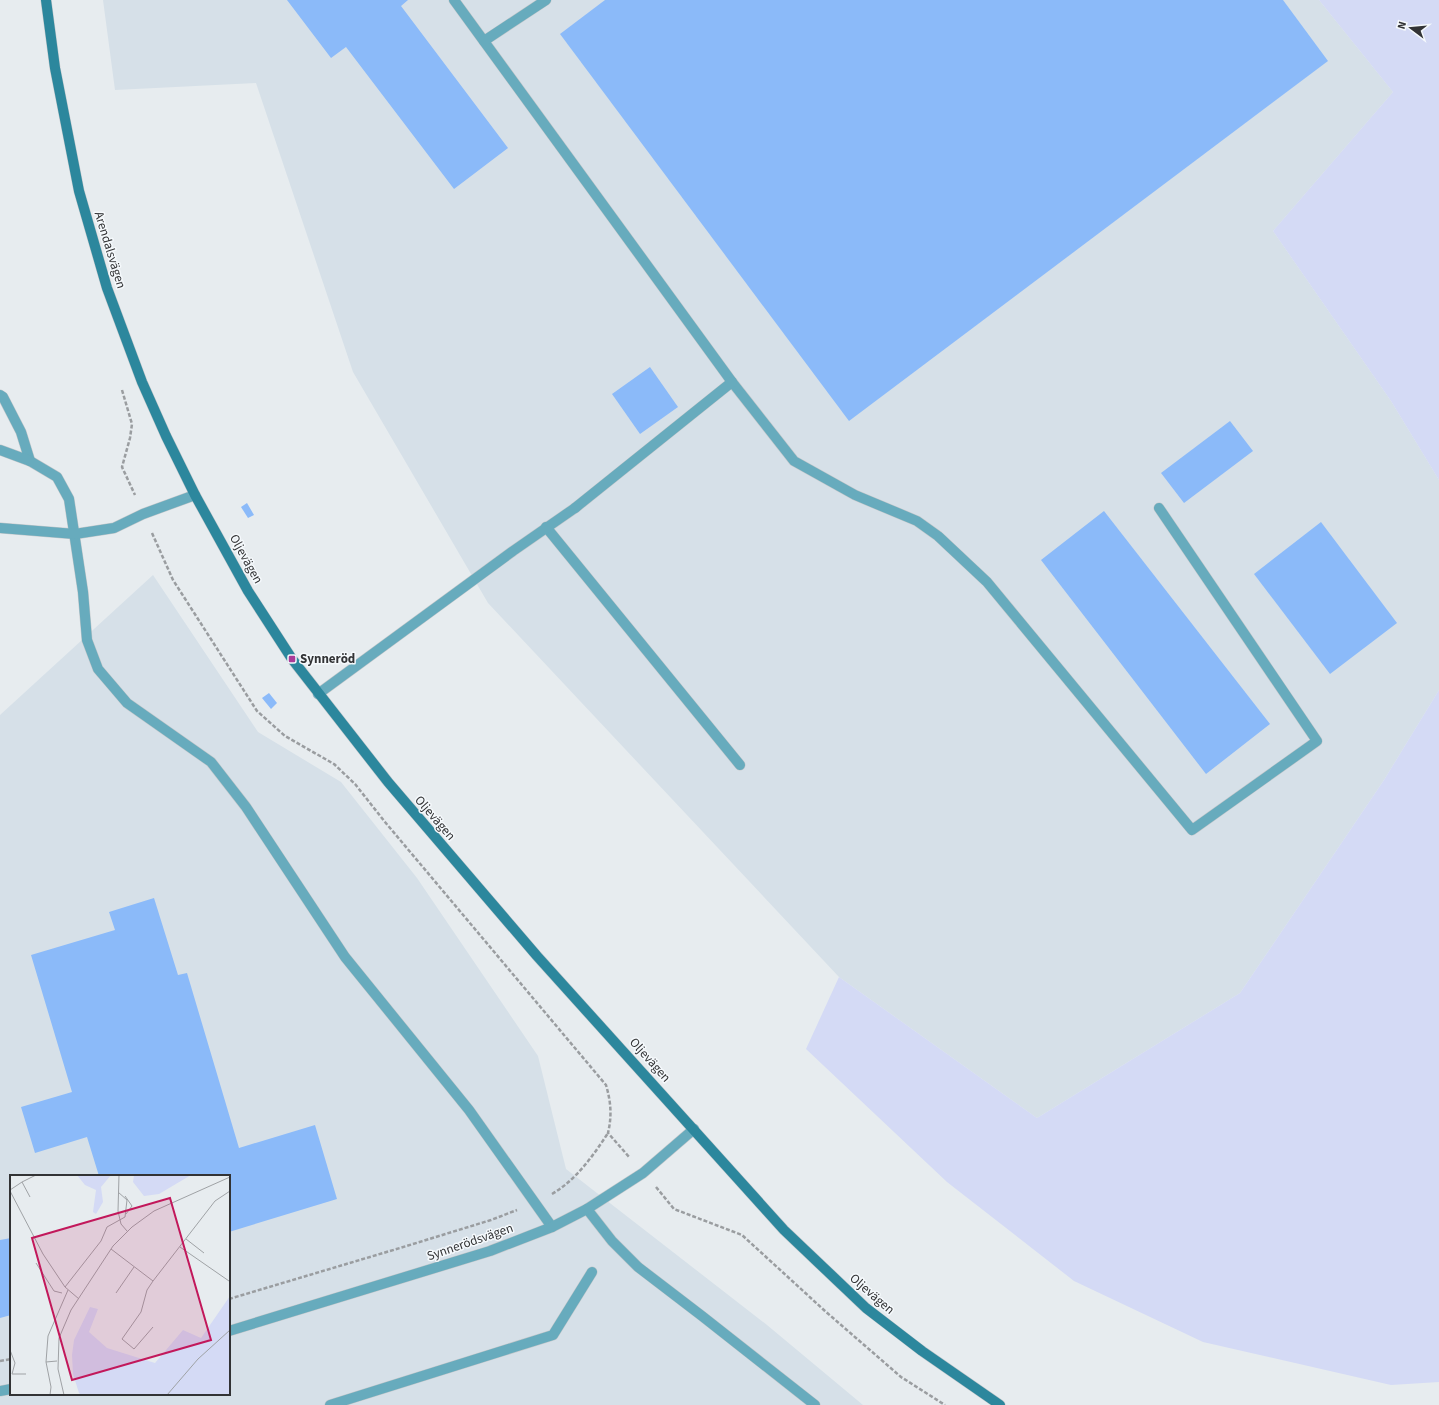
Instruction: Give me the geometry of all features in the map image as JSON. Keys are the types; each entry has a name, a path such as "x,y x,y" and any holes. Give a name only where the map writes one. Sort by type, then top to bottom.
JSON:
{"street":[{"name":"Arendalsvägen","path":"46,0 55,68 78,191 107,288 142,382 166,436 195,495"},
{"path":"454,0 732,382 794,461 855,495 917,522 938,536 987,582 1192,830 1317,741 1159,508"},
{"path":"484,41 546,0"},
{"path":"318,694 546,527 575,508 732,382"},
{"path":"0,395 21,432 30,461"},
{"path":"0,450 30,461 57,477 69,499 83,592 87,640 98,669 126,703 211,762 246,807 345,957 469,1110 552,1227"},
{"path":"0,528 75,534 114,528 143,514 195,495"},
{"name":"Oljevägen","path":"195,495 248,592 292,659 388,782 537,956 784,1230 866,1308 922,1351 1000,1405"},
{"path":"546,527 740,765"},
{"name":"Synnerödsvägen","path":"230,1331 490,1251 552,1227 587,1209 643,1173 694,1129"},
{"path":"587,1209 612,1241 638,1267 815,1405"},
{"path":"330,1405 553,1335 592,1272"},
{"path":"0,1391 10,1389"}],"path":[{"path":"230,1299 476,1224 535,1203 564,1186 591,1158 608,1133"},
{"path":"0,1361 10,1358"}],"shaded area":[{"path":"103,0 1319,0 1393,92 1273,231 1391,401 1439,480 1439,690 1384,780 1240,993 1037,1118 839,977 488,603 353,372 256,83 115,90"},
{"path":"1319,0 1439,0 1439,480 1391,401 1273,231 1393,92"},
{"path":"153,575 258,732 341,782 417,878 538,1056 566,1169 767,1325 863,1405 0,1405 0,715"},
{"path":"1439,690 1439,1382 1391,1385 1203,1342 1074,1281 947,1182 806,1049 839,977 1037,1118 1240,993 1384,780"}],"building":[{"path":"287,0 408,0 401,6 508,148 454,189 346,47 331,58"},
{"path":"605,0 1283,0 1328,61 849,421 560,34"},
{"path":"650,367 678,407 640,434 612,394"},
{"path":"1230,421 1253,451 1184,503 1161,473"},
{"path":"247,503 254,515 248,518 241,507"},
{"path":"1104,511 1270,724 1206,774 1041,560"},
{"path":"1321,522 1397,623 1330,674 1254,574"},
{"path":"269,693 277,703 271,709 262,698"},
{"path":"154,898 178,975 187,973 239,1148 315,1125 337,1199 230,1232 230,1175 99,1175 87,1137 35,1153 21,1107 72,1092 31,955 115,930 109,912"},
{"path":"10,1238 10,1315 0,1318 0,1240"}],"place":[{"name":"Synneröd","path":"292,659"}]}
